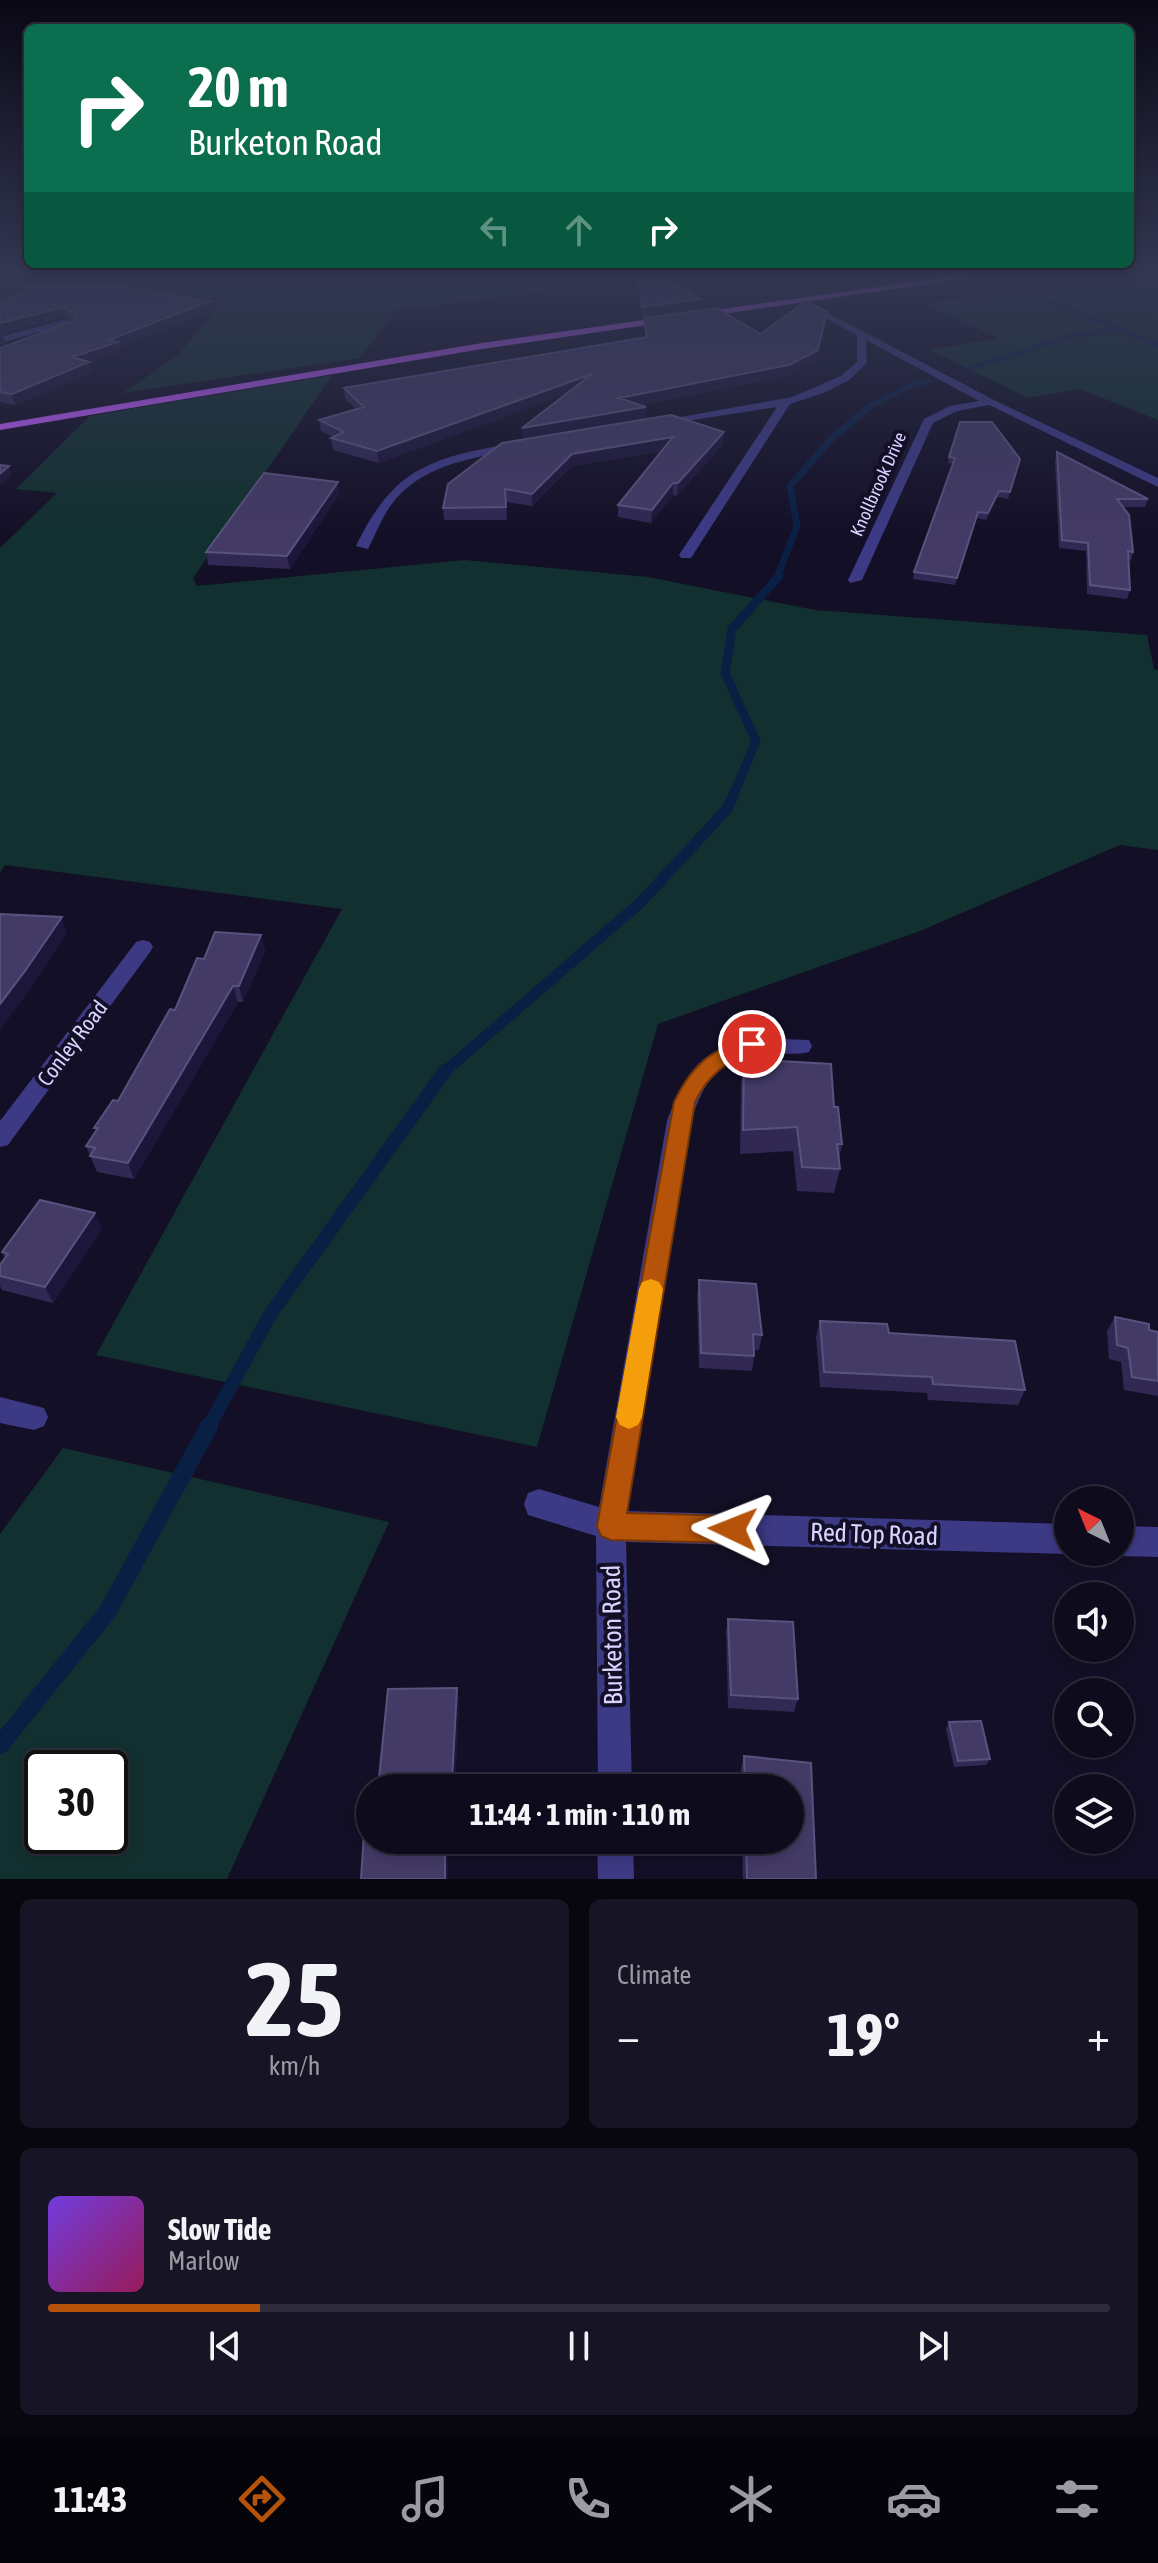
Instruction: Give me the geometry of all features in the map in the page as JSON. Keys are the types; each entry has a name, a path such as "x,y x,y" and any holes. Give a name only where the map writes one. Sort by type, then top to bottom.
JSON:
{"main road":[{"path":"0,427 403,360"}],"street":[{"path":"635,426 786,401 828,387 855,372 861,360"},
{"path":"907,360 1158,483"},
{"path":"686,555 786,401"},
{"name":"Knollbrook Drive","path":"855,580 928,421 954,408 990,402"},
{"path":"363,546 387,497 410,478 458,459 530,444"},
{"name":"Conley Road","path":"0,1138 143,947"},
{"name":"Burketon Road","path":"615,1774 611,1526 685,1102 692,1085 724,1053 752,1044 801,1046"},
{"path":"0,1410 34,1417"},
{"name":"Red Top Road","path":"539,1504 611,1526 1054,1539"},
{"path":"1134,1541 1158,1542"},
{"path":"615,1854 616,1879"}],"green space":[{"path":"171,360 349,360 123,393"},
{"path":"950,360 1158,360 1158,420 1080,389 1028,398"},
{"path":"332,375 193,578 197,586 465,560 648,577 815,610 1147,635 1154,669 1158,670 1158,850 1120,845 920,931 658,1024 537,1447 96,1355 342,909 5,865 0,873 0,548 57,493 16,489 90,416"},
{"path":"63,1448 389,1522 227,1879 0,1879 0,1534"}],"building":[{"path":"0,360 89,362 12,394 0,392"},
{"path":"512,360 799,360 789,365 619,398 646,407 522,428 592,374 377,451 331,438 344,432 319,420 364,407 344,388"},
{"path":"671,415 724,432 678,483 673,483 652,510 618,505 673,437 572,454 532,494 505,489 506,507 443,508 448,484 502,443"},
{"path":"960,422 992,422 1020,459 1010,492 999,491 988,513 978,512 957,578 914,572 955,458 949,457"},
{"path":"1057,452 1148,499 1117,499 1129,515 1133,552 1128,551 1130,590 1090,585 1088,543 1062,540"},
{"path":"0,465 9,466 0,474"},
{"path":"264,473 338,482 287,556 206,552"},
{"path":"0,914 62,917 0,1004"},
{"path":"215,932 261,935 239,986 233,986 128,1163 90,1156 95,1148 86,1146 98,1128 94,1128 113,1100 118,1101 170,1009 175,1010 197,958 204,959"},
{"path":"744,1059 831,1064 834,1107 838,1107 842,1144 837,1144 840,1169 802,1167 797,1127 743,1130"},
{"path":"40,1200 95,1213 45,1287 0,1276 0,1265 8,1254 2,1252"},
{"path":"699,1280 756,1284 762,1335 753,1334 754,1356 701,1353"},
{"path":"1115,1317 1149,1324 1149,1330 1158,1332 1158,1381 1132,1377 1128,1348 1117,1345"},
{"path":"820,1321 887,1324 889,1333 1015,1341 1025,1390 933,1384 932,1377 824,1372"},
{"path":"728,1619 793,1622 798,1699 731,1695"},
{"path":"457,1688 452,1774 379,1774 388,1689"},
{"path":"981,1721 990,1759 958,1761 949,1722"},
{"path":"744,1756 811,1763 816,1879 747,1879 746,1854 804,1854 804,1774 745,1774"},
{"path":"363,1854 445,1854 445,1879 361,1879"}],"waterway":[{"path":"970,368 996,360"},
{"path":"870,406 908,387 930,380"},
{"path":"777,578 797,526 790,486 835,435 870,406"},
{"path":"733,796 756,741 725,673 732,629 779,576"},
{"path":"444,1072 640,903 727,809 734,794"},
{"path":"208,1428 271,1313 444,1072"},
{"path":"0,1745 108,1611 209,1426"}],"slow traffic":[{"path":"629,1417 651,1289"}],"route":[{"path":"733,1529 611,1526 679,1121 692,1085 706,1068 724,1053 752,1044"}]}
